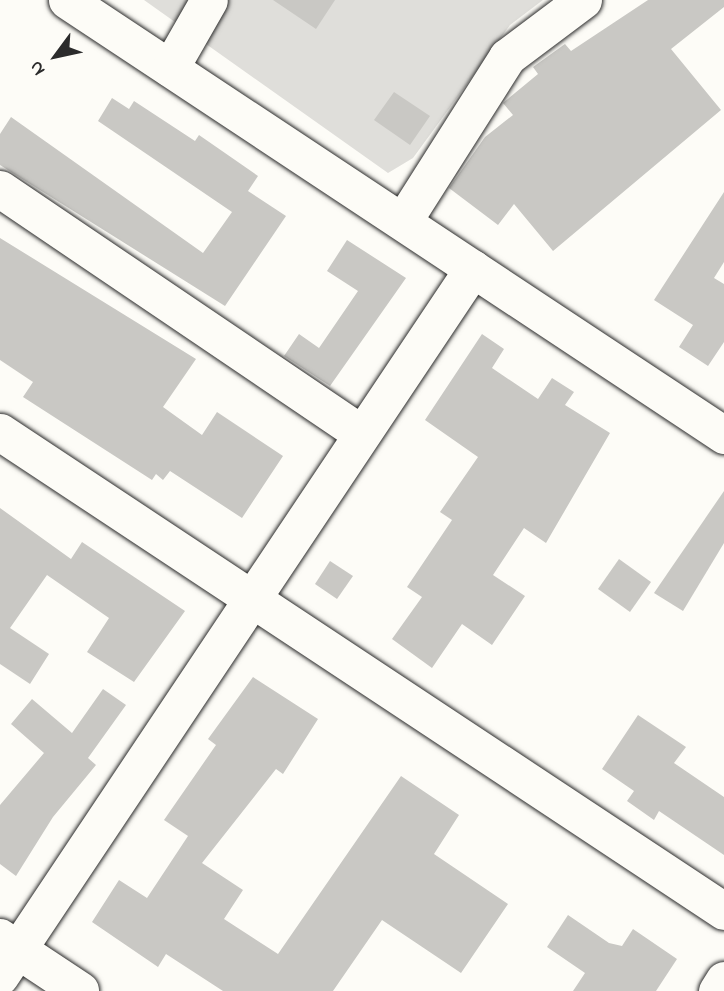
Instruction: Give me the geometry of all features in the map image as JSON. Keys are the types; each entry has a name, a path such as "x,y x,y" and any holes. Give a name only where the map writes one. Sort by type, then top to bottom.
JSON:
{"main road":[{"path":"6,955 80,991"}],"street":[{"path":"67,0 404,218 472,268 724,435"},
{"path":"170,68 209,0"},
{"path":"404,218 507,57 583,0"},
{"path":"0,189 362,433"},
{"path":"6,955 250,600 472,268"},
{"path":"0,432 250,600 724,911"},
{"path":"717,991 724,981"}],"shaded area":[{"path":"144,0 543,0 510,25 413,158 388,173"}],"building":[{"path":"273,0 335,0 316,29"},
{"path":"648,0 724,0 724,7 671,49 721,110 553,251 514,204 498,225 449,188 485,137 513,115 503,103 538,74 533,67 565,44 571,51"},
{"path":"394,92 430,116 410,145 374,120"},
{"path":"112,98 129,109 134,101 195,141 199,135 258,176 248,191 286,216 225,306 0,165 0,134 11,117 203,253 232,212 98,121"},
{"path":"724,192 724,262 714,278 724,284 724,342 708,366 679,347 693,325 654,300"},
{"path":"0,238 196,359 163,407 202,435 217,412 283,456 242,518 170,471 163,480 156,474 152,480 23,397 33,382 0,360"},
{"path":"347,240 406,278 330,386 284,356 299,334 319,348 358,291 327,271"},
{"path":"482,334 504,349 492,368 538,399 552,378 574,392 565,405 610,433 546,543 524,528 493,575 525,596 492,645 462,624 432,668 392,639 422,597 407,587 452,520 440,512 478,457 425,420"},
{"path":"724,491 724,543 683,611 654,593"},
{"path":"0,508 71,559 82,542 185,611 134,682 87,652 109,618 47,575 10,628 49,654 30,684 0,664"},
{"path":"619,559 651,582 630,612 598,589"},
{"path":"330,561 353,576 337,599 315,584"},
{"path":"253,677 318,719 283,774 276,769 202,863 243,890 224,919 278,954 401,776 459,815 434,854 508,904 461,973 382,920 333,991 223,991 166,954 158,967 92,922 119,880 147,898 188,836 164,820 216,745 208,739"},
{"path":"103,689 126,705 88,758 96,765 53,817 16,876 0,864 0,805 44,753 11,724 32,699 72,733"},
{"path":"638,715 686,747 674,763 724,797 724,855 659,811 654,820 627,801 634,791 602,769"},
{"path":"568,915 609,943 622,946 633,929 677,959 656,991 573,991 585,973 547,947"}]}
